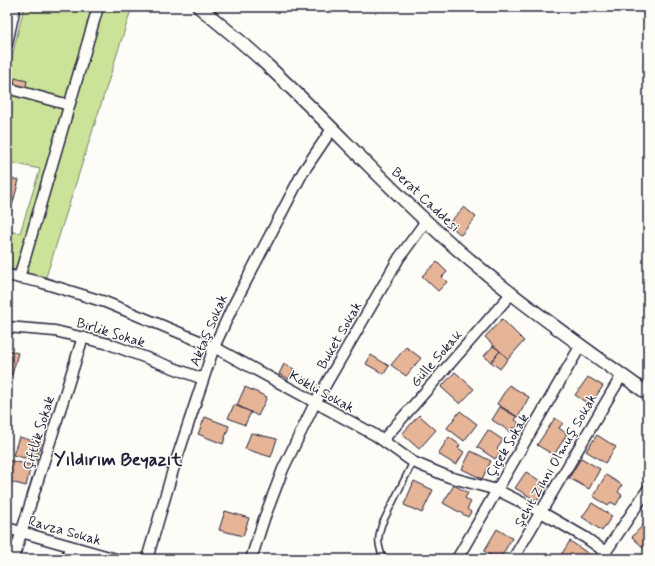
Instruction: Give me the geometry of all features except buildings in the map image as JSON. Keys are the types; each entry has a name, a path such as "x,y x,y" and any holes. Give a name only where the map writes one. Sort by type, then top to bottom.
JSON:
{"street":[{"path":"7,44 16,7"},
{"path":"19,278 98,7"},
{"name":"Berat Caddesi","path":"199,7 268,66 426,221 511,294 648,394"},
{"path":"7,88 69,105"},
{"name":"Aktaş Sokak","path":"147,559 173,470 214,347 232,308 303,172 332,129"},
{"name":"Buket Sokak","path":"251,559 283,469 316,403 399,258 426,221"},
{"name":"Köklü Sokak","path":"7,275 105,302 214,347 383,440 413,462 448,477 497,490 541,512 586,538 600,548 604,557"},
{"name":"Gülle Sokak","path":"383,440 511,294"},
{"name":"Birlik Sokak","path":"7,327 55,331 83,337 109,344 203,379"},
{"name":"Çiftlik Sokak","path":"13,559 83,337"},
{"name":"Çiçek Sokak","path":"457,559 581,346"},
{"name":"Şehit Zihni Olmuş Sokak","path":"513,559 622,375"},
{"path":"604,557 648,489"},
{"name":"Ravza Sokak","path":"7,528 116,559"},
{"path":"67,559 70,546"}],"lane":[{"path":"383,559 378,546 382,524 413,462"}],"green space":[{"path":"24,7 132,7 46,277 7,268 7,231 20,233 40,169 7,162 7,78"}],"district":[{"name":"Yıldırım Beyazıt","path":"118,459"}]}
